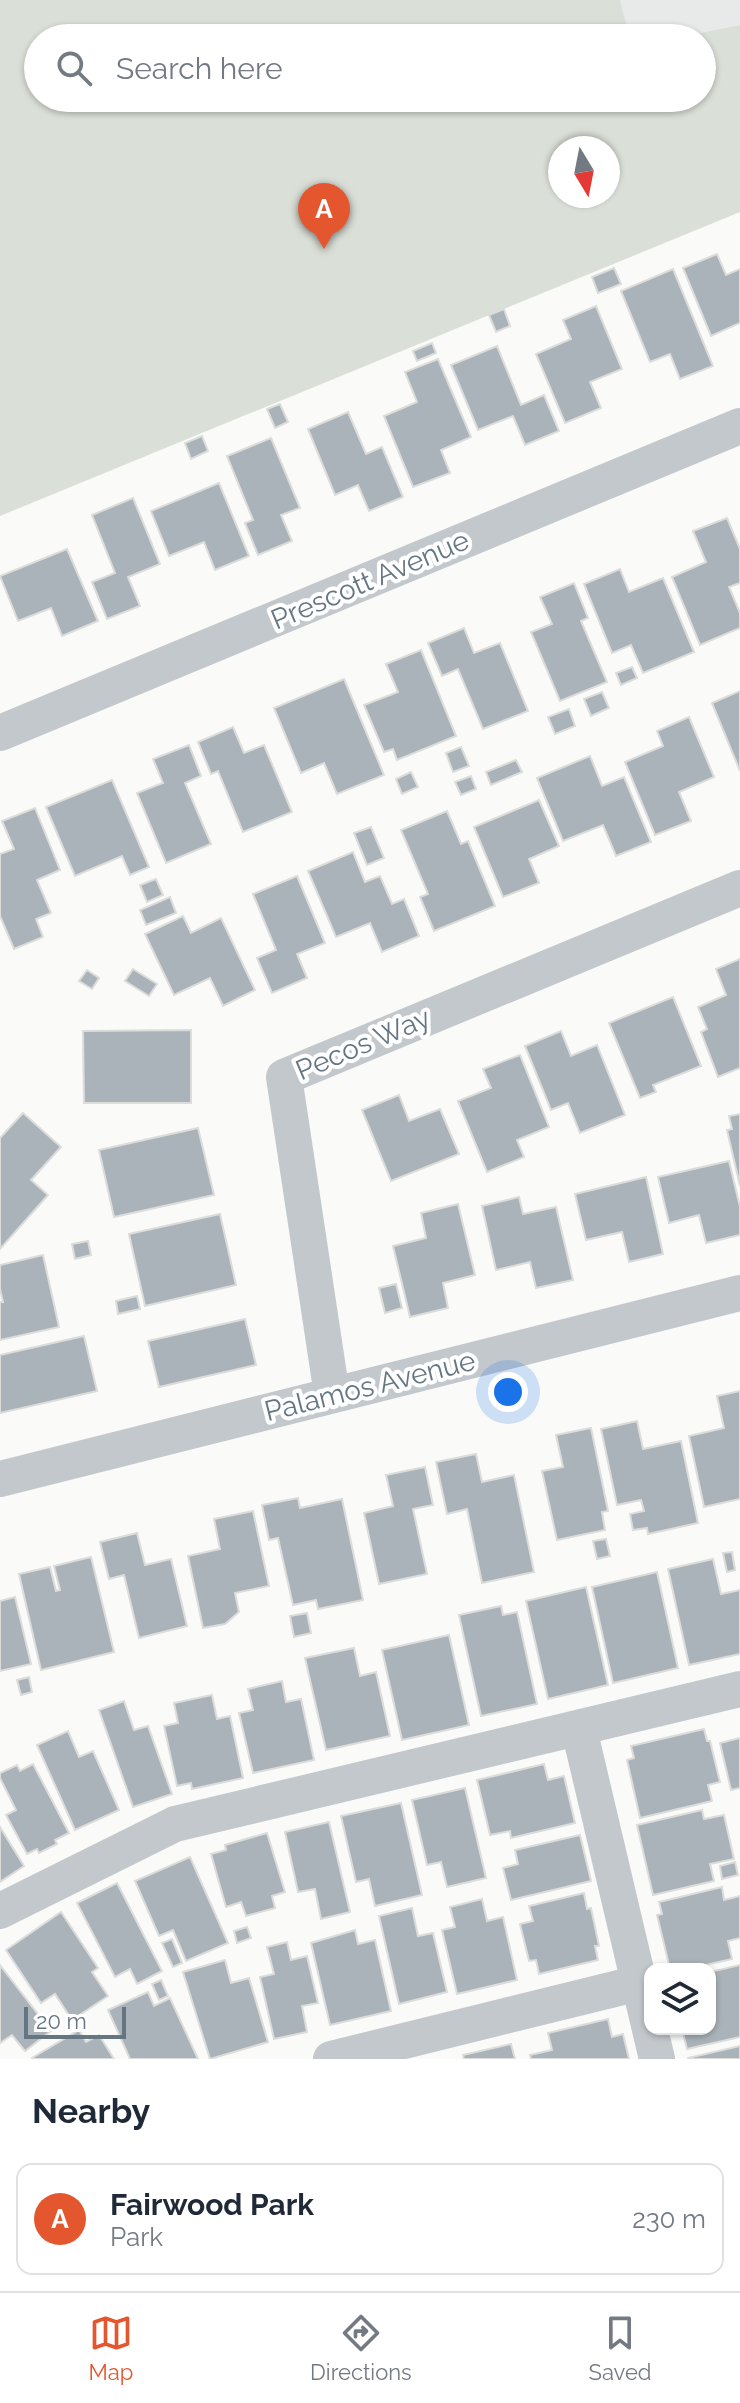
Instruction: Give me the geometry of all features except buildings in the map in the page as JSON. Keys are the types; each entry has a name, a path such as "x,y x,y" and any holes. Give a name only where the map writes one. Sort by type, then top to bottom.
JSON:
{"street":[{"name":"Prescott Avenue","path":"0,733 740,426"},
{"name":"Pecos Way","path":"332,1395 284,1077 740,888"},
{"name":"Palamos Avenue","path":"0,1479 740,1293"},
{"path":"0,1911 175,1824 740,1689"},
{"path":"579,1729 657,2059"},
{"path":"331,2059 639,1983"}],"shaded area":[{"path":"0,0 620,0 626,24 24,24 24,112 716,112 716,30 740,25 740,212 0,516"},
{"path":"620,0 740,0 740,25 716,30 716,24 626,24"}],"place":[{"name":"Fairwood Park","path":"324,249"}]}
